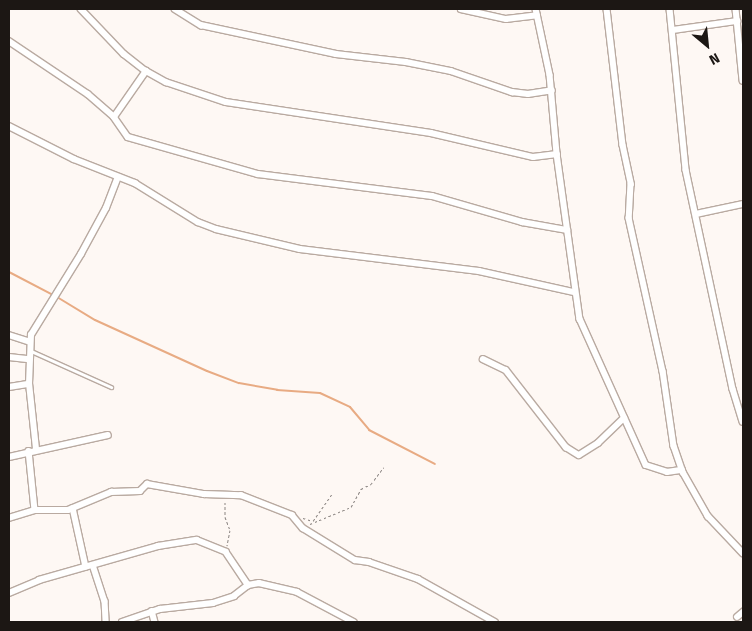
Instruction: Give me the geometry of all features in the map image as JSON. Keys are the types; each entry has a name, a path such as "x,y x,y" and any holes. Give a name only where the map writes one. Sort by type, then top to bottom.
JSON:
{"street":[{"path":"81,9 124,54 146,71 166,82 226,102 431,134 533,157 557,154"},
{"path":"175,9 201,25 336,54 406,62 451,71 512,92 528,94 552,90"},
{"path":"461,9 506,19 537,12 552,90 566,230 574,292 580,319 646,465 667,472 682,470"},
{"path":"607,9 623,145 631,184 628,218 663,371 674,446 682,470 716,527 743,553"},
{"path":"670,9 683,150 733,389 743,422"},
{"path":"736,9 743,81"},
{"path":"673,30 737,20"},
{"path":"9,37 11,42 88,94 114,117 128,138 238,169 432,196 522,222 566,230"},
{"path":"114,117 146,71"},
{"path":"9,126 118,177 216,228 300,248 479,270 574,292"},
{"path":"36,449 29,384 29,350 34,328 106,208 118,177"},
{"path":"696,214 743,204"},
{"path":"9,335 30,342"},
{"path":"9,357 29,359"},
{"path":"483,359 506,370 566,447 579,455 598,444 624,418"},
{"path":"9,387 29,384"},
{"path":"9,457 36,449 108,435"},
{"path":"29,451 35,510"},
{"path":"9,518 35,510 73,508 111,492 140,491 147,484 241,495 292,515 307,531 355,560 369,562 418,579 495,622"},
{"path":"73,508 86,567"},
{"path":"9,593 39,580 183,541 197,540 226,552 248,585"},
{"path":"93,565 105,601 106,622"},
{"path":"122,622 152,611 213,603 234,596 248,585 259,583 297,592 354,622"},
{"path":"152,611 155,622"},
{"path":"737,617 743,612"}],"lane":[{"path":"29,350 111,387"}],"path":[{"path":"313,521 328,518 351,507 361,489 371,484 384,467"},
{"path":"221,494 226,503 225,517 230,530 226,552"},
{"path":"307,531 332,494"}],"waterway":[{"path":"9,272 53,295"},
{"path":"57,297 95,320 207,371 239,383 277,390 320,393 350,407 369,430 435,464"}]}
